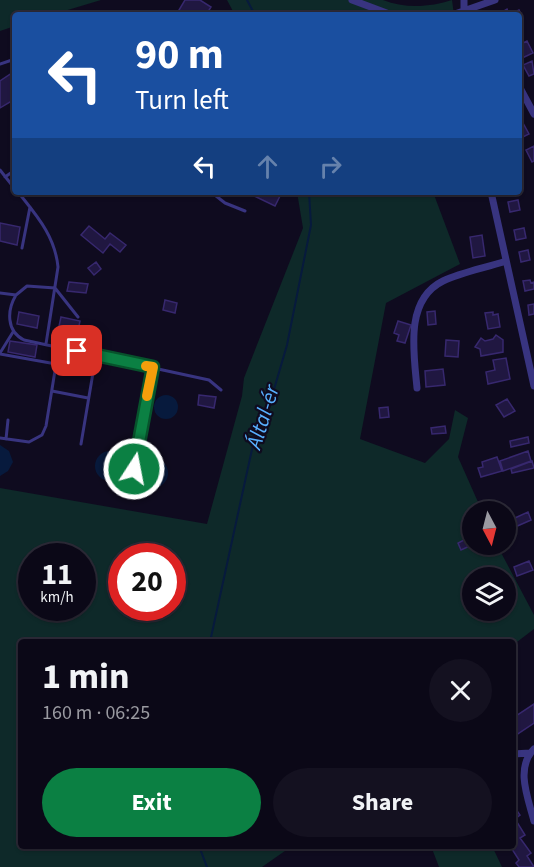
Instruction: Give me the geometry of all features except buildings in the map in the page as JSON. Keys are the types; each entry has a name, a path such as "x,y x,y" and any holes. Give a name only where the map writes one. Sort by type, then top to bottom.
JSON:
{"street":[{"path":"352,0 384,12"},
{"path":"476,12 495,0"},
{"path":"522,96 534,114"},
{"path":"492,195 534,386"},
{"path":"417,388 414,328 427,295 441,282 506,261"},
{"path":"516,754 532,751 524,775 534,821"}],"lane":[{"path":"0,170 12,185"},
{"path":"5,177 12,172"},
{"path":"20,195 44,224 55,247 58,267 46,344"},
{"path":"215,195 225,203 245,211"},
{"path":"22,248 30,207"},
{"path":"56,364 0,354 13,332 10,311 16,295 27,286 55,288 78,317"},
{"path":"0,292 16,295"},
{"path":"13,332 24,340 209,380 221,390"},
{"path":"0,438 29,442 42,435 46,426 59,346"},
{"path":"81,444 96,355"},
{"path":"134,469 153,367"},
{"path":"51,391 88,398"},
{"path":"6,439 8,420"},
{"path":"138,446 155,449"}],"green space":[{"path":"0,0 101,0 61,12 12,12 12,27 0,31"},
{"path":"227,0 383,0 400,5 418,6 452,0 454,12 233,12"},
{"path":"298,195 434,195 460,264 386,303 360,439 425,463 449,439 455,410 468,418 458,457 478,501 462,501 462,555 502,555 509,567 462,567 462,621 516,621 516,581 534,615 534,629 516,643 516,639 18,639 18,849 288,849 262,867 0,867 0,488 207,524 242,396 244,378 303,228"},
{"path":"432,849 493,849 502,867 439,867"}],"water":[{"path":"166,395 175,398 178,407 175,416 166,419 157,416 154,407 157,398"},
{"path":"0,445 9,451 13,462 8,471 0,476"},
{"path":"110,451 121,455 125,466 121,477 110,481 99,477 95,466 99,455"},
{"path":"153,458 164,462 168,473 164,484 153,488 142,484 138,473 142,462"}],"waterway":[{"name":"Által-ér","path":"247,0 253,12"},
{"name":"Által-ér","path":"211,639 256,431 275,386 287,345 311,225 309,195"},
{"name":"Által-ér","path":"200,849 207,867"}],"slow traffic":[{"path":"146,366 153,367 147,396"}],"route":[{"path":"77,351 153,367 134,469"}]}
